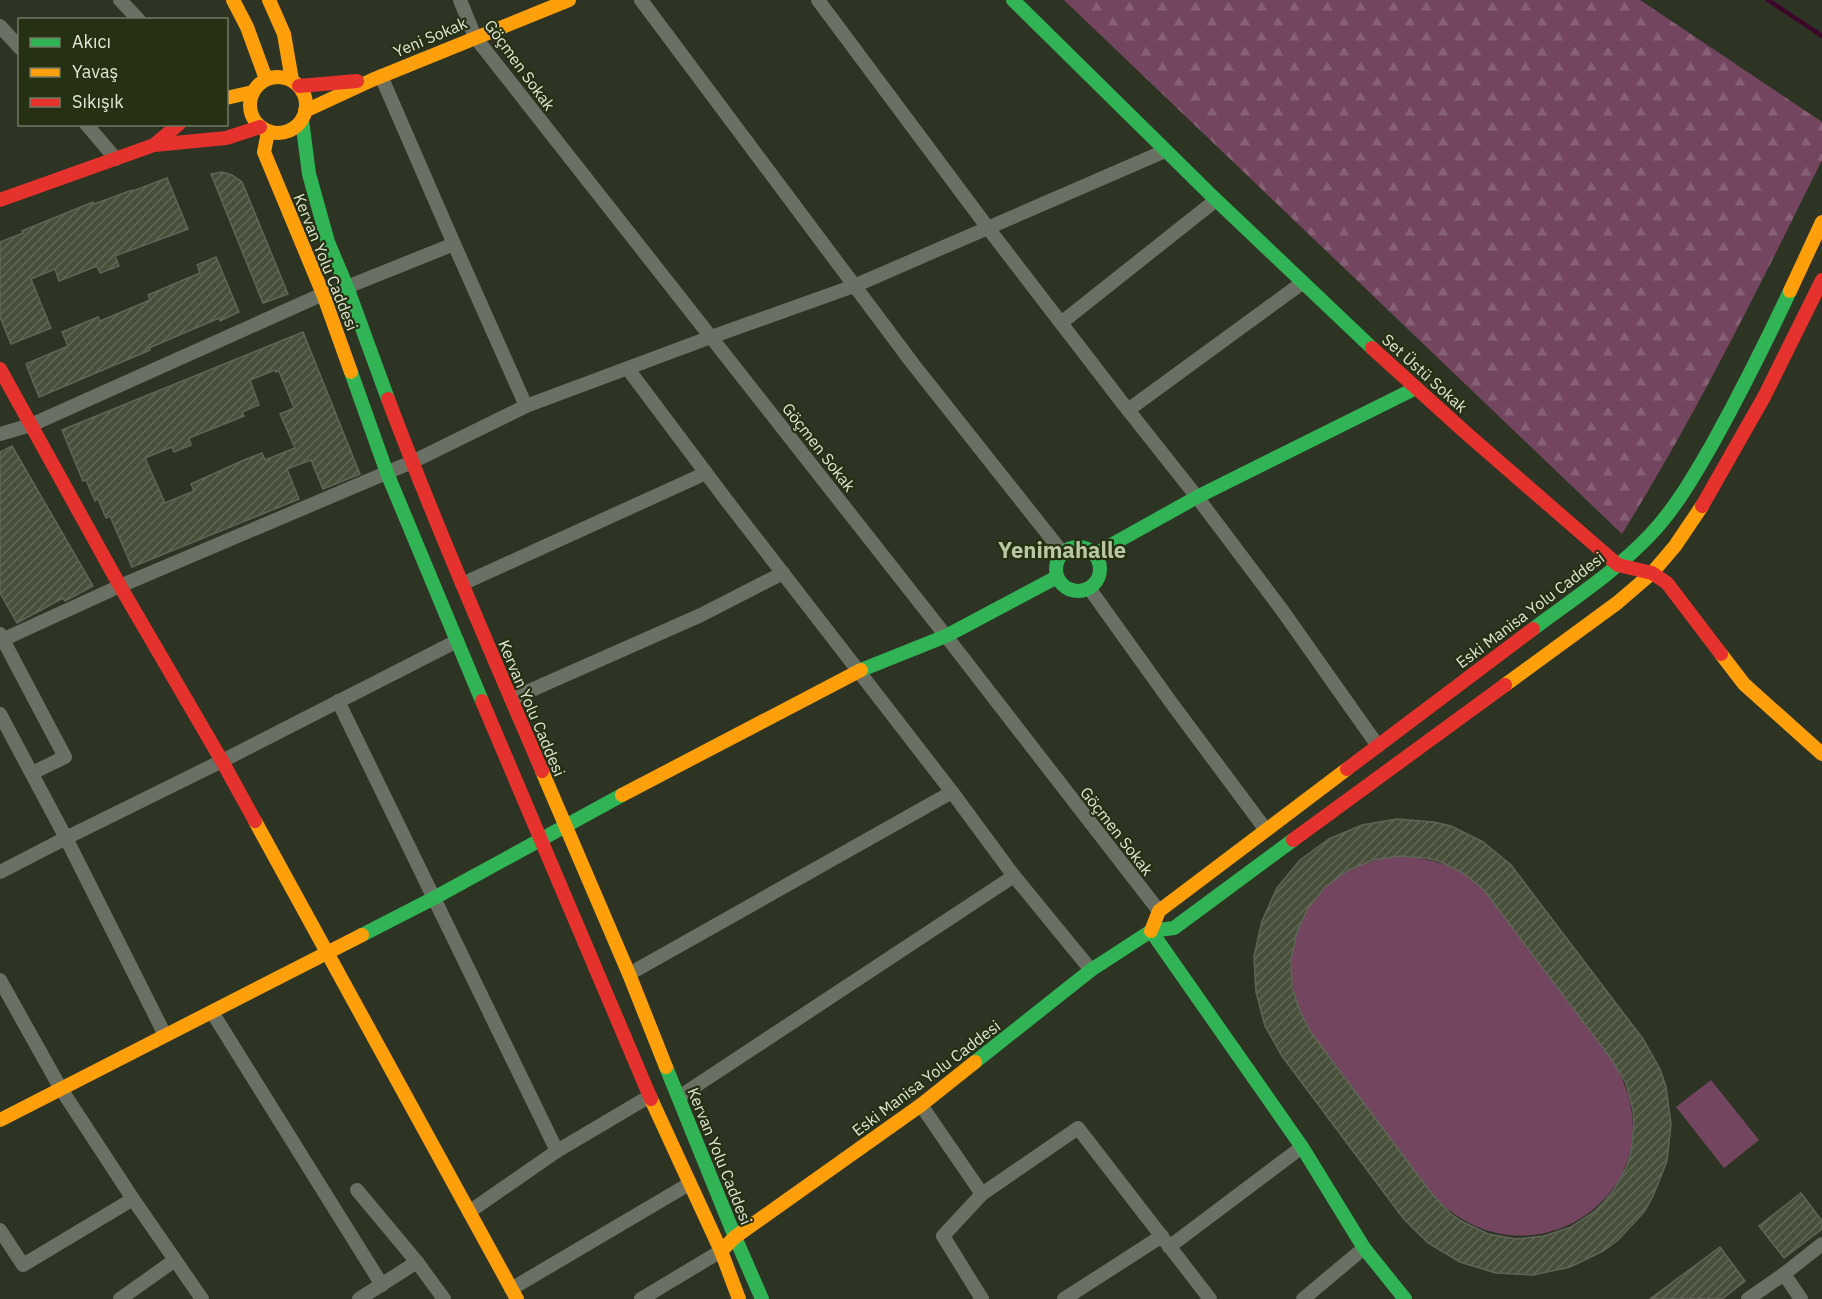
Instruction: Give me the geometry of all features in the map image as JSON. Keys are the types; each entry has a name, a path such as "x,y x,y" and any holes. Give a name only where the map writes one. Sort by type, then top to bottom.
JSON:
{"main road":[{"path":"233,0 247,27 266,80"},
{"path":"269,0 284,34 295,83"},
{"name":"Yeni Sokak","path":"304,116 377,78 568,0"},
{"name":"Set Üstü Sokak","path":"1013,0 1164,151 1416,388 1618,565 1652,573 1667,583 1744,684 1822,754"},
{"path":"274,77 283,77 295,83 304,93 306,102 304,116 296,127 277,134 264,129 253,120 250,101 258,85 274,77"},
{"path":"295,83 377,78"},
{"path":"228,98 253,92"},
{"name":"Kervan Yolu Caddesi","path":"304,116 306,156 327,242 347,287 412,462 629,974 762,1299"},
{"path":"154,145 177,126"},
{"path":"0,200 154,145 226,138 264,129"},
{"name":"Kervan Yolu Caddesi","path":"264,129 264,152 322,294 387,473 540,840 650,1096 721,1251 739,1299"},
{"name":"Eski Manisa Yolu Caddesi","path":"1159,911 1618,565 1645,541 1660,524 1697,470 1755,367 1822,222"},
{"name":"Eski Manisa Yolu Caddesi","path":"721,1251 735,1237 921,1105 1091,970 1151,931 1174,928 1617,603 1652,573 1675,546 1701,507 1764,397 1822,280"},
{"path":"0,369 120,586 222,761 514,1294"},
{"path":"1095,554 1197,497 1416,388"},
{"path":"1079,546 1095,554 1100,563 1100,573 1096,582 1089,588 1074,591 1067,588 1057,577 1056,564 1062,552 1079,546"},
{"path":"0,1120 434,898 857,671 946,636 1057,577"},
{"path":"1159,911 1151,931 1302,1147 1364,1248 1405,1299"}],"street":[{"path":"120,0 137,18"},
{"name":"Göçmen Sokak","path":"460,0 475,37 1159,911"},
{"path":"641,0 913,364 1062,552"},
{"path":"818,0 988,228 1282,610 1378,746"},
{"path":"0,26 18,46"},
{"path":"377,78 526,406"},
{"path":"88,126 116,159"},
{"path":"32,773 65,757 1,638 412,462 526,406 854,286 1164,151"},
{"path":"1061,323 1216,200"},
{"path":"0,434 31,425 322,294 347,287 453,244"},
{"path":"1128,410 1302,283"},
{"path":"628,369 1014,876 1091,970"},
{"path":"462,584 706,473"},
{"path":"511,699 700,615 783,573"},
{"path":"1089,588 1266,830"},
{"path":"0,872 457,641"},
{"path":"338,701 557,1151"},
{"path":"0,714 66,838 165,1035"},
{"path":"629,974 952,792"},
{"path":"679,1097 1014,876"},
{"path":"0,980 61,1089 202,1299"},
{"path":"212,1012 382,1285"},
{"path":"469,1212 557,1151 650,1096"},
{"path":"921,1105 982,1194"},
{"path":"982,1299 943,1236 982,1194 1078,1128 1210,1299"},
{"path":"1064,1299 1166,1241 1302,1147"},
{"path":"514,1294 689,1184"},
{"path":"357,1190 417,1262 444,1299"},
{"path":"0,1230 23,1265 133,1199"},
{"path":"1748,1299 1822,1244"},
{"path":"1303,1299 1364,1248"},
{"path":"641,1299 721,1251"},
{"path":"120,1299 175,1260"},
{"path":"359,1299 417,1262"},
{"path":"1784,1274 1801,1299"}],"green space":[{"path":"1064,0 1640,0 1822,122 1822,160 1702,396 1622,534"},
{"path":"1399,856 1435,861 1455,869 1484,890 1612,1060 1631,1107 1631,1149 1615,1186 1587,1214 1552,1231 1511,1235 1470,1224 1432,1194 1312,1034 1301,1013 1294,991 1293,946 1299,924 1310,904 1325,887 1345,872 1365,863"},
{"path":"1711,1080 1759,1140 1724,1168 1676,1107"}],"building":[{"path":"222,172 242,182 288,294 263,303 211,174"},
{"path":"167,178 188,229 115,256 119,266 100,273 97,266 59,281 55,269 31,279 51,328 11,344 0,317 0,242 93,202 94,204"},
{"path":"216,257 239,312 220,321 219,318 39,397 26,364 68,346 62,332 98,317 100,321 150,300 148,295 200,273 197,265"},
{"path":"303,332 360,474 323,489 311,460 287,469 299,499 132,567 110,516 106,518 98,499 95,501 86,480 83,481 62,430","holes":["275,370 279,371 294,408 280,414 295,448 265,460 262,453 244,460 191,484 194,491 165,503 145,458 172,447 174,452 191,445 189,438 244,416 242,412 259,405 250,380"]},
{"path":"12,446 93,586 65,601 63,598 17,623 0,593 0,452"},
{"path":"1397,819 1433,822 1451,826 1483,842 1511,865 1643,1039 1660,1069 1666,1087 1671,1124 1667,1161 1644,1212 1618,1240 1603,1251 1570,1267 1533,1275 1496,1273 1460,1262 1428,1243 1403,1218 1282,1056 1265,1026 1256,992 1254,956 1262,921 1277,888 1300,860 1329,839 1362,825","holes":["1399,856 1439,861 1463,873 1484,890 1612,1060 1626,1083 1633,1110 1634,1125 1627,1166 1604,1202 1594,1212 1571,1227 1544,1236 1516,1239 1488,1234 1451,1214 1432,1194 1312,1034 1300,1012 1292,986 1291,959 1297,932 1308,908 1325,887 1347,871 1372,860"]},
{"path":"1801,1193 1822,1221 1822,1229 1784,1258 1759,1226"},
{"path":"1720,1247 1745,1281 1722,1299 1650,1299"}],"waterway":[{"path":"1768,0 1822,36"}],"traffic: fast":[{"path":"1013,0 1212,196 1372,348"},
{"path":"302,120 309,174 328,242 388,399"},
{"path":"1533,629 1623,561 1668,514 1714,441 1790,291"},
{"path":"351,372 387,473 482,701"},
{"path":"1095,554 1197,497 1416,388"},
{"path":"1078,547 1087,548 1094,553 1099,560 1100,569 1099,578 1094,585 1087,590 1078,591 1069,590 1062,585 1057,578 1056,569 1057,560 1062,553 1069,548 1078,547"},
{"path":"861,670 946,636 1057,577"},
{"path":"362,935 622,795"},
{"path":"975,1062 1091,970 1151,931 1174,928 1293,840"},
{"path":"1151,931 1302,1147 1364,1248 1405,1299"},
{"path":"666,1067 762,1299"}],"traffic: slow":[{"path":"233,0 247,27 266,79"},
{"path":"269,0 284,34 292,80"},
{"path":"305,111 372,80 569,0"},
{"path":"273,77 283,77 298,85 304,94 306,105 304,116 298,125 283,133 273,133 262,128 255,121 250,110 250,100 255,89 262,82 273,77"},
{"path":"228,98 253,92"},
{"path":"268,132 264,152 323,294 351,372"},
{"path":"1790,291 1822,222"},
{"path":"1505,685 1617,603 1652,573 1675,546 1702,506"},
{"path":"1721,654 1744,684 1822,754"},
{"path":"622,795 861,670"},
{"path":"1151,931 1159,911 1347,769"},
{"path":"542,771 629,974 666,1067"},
{"path":"255,821 517,1299"},
{"path":"0,1120 362,935"},
{"path":"721,1251 735,1237 921,1105 975,1062"},
{"path":"651,1099 721,1251 739,1299"}],"traffic: jam":[{"path":"299,86 357,81"},
{"path":"154,145 177,126"},
{"path":"0,200 154,145 226,138 260,127"},
{"path":"1702,506 1764,397 1822,280"},
{"path":"1372,348 1618,565 1652,573 1667,583 1721,654"},
{"path":"0,369 120,586 255,821"},
{"path":"388,399 443,539 542,771"},
{"path":"1347,769 1533,629"},
{"path":"1293,840 1505,685"},
{"path":"482,701 651,1099"}],"district":[{"name":"Yenimahalle","path":"1062,550"}]}
